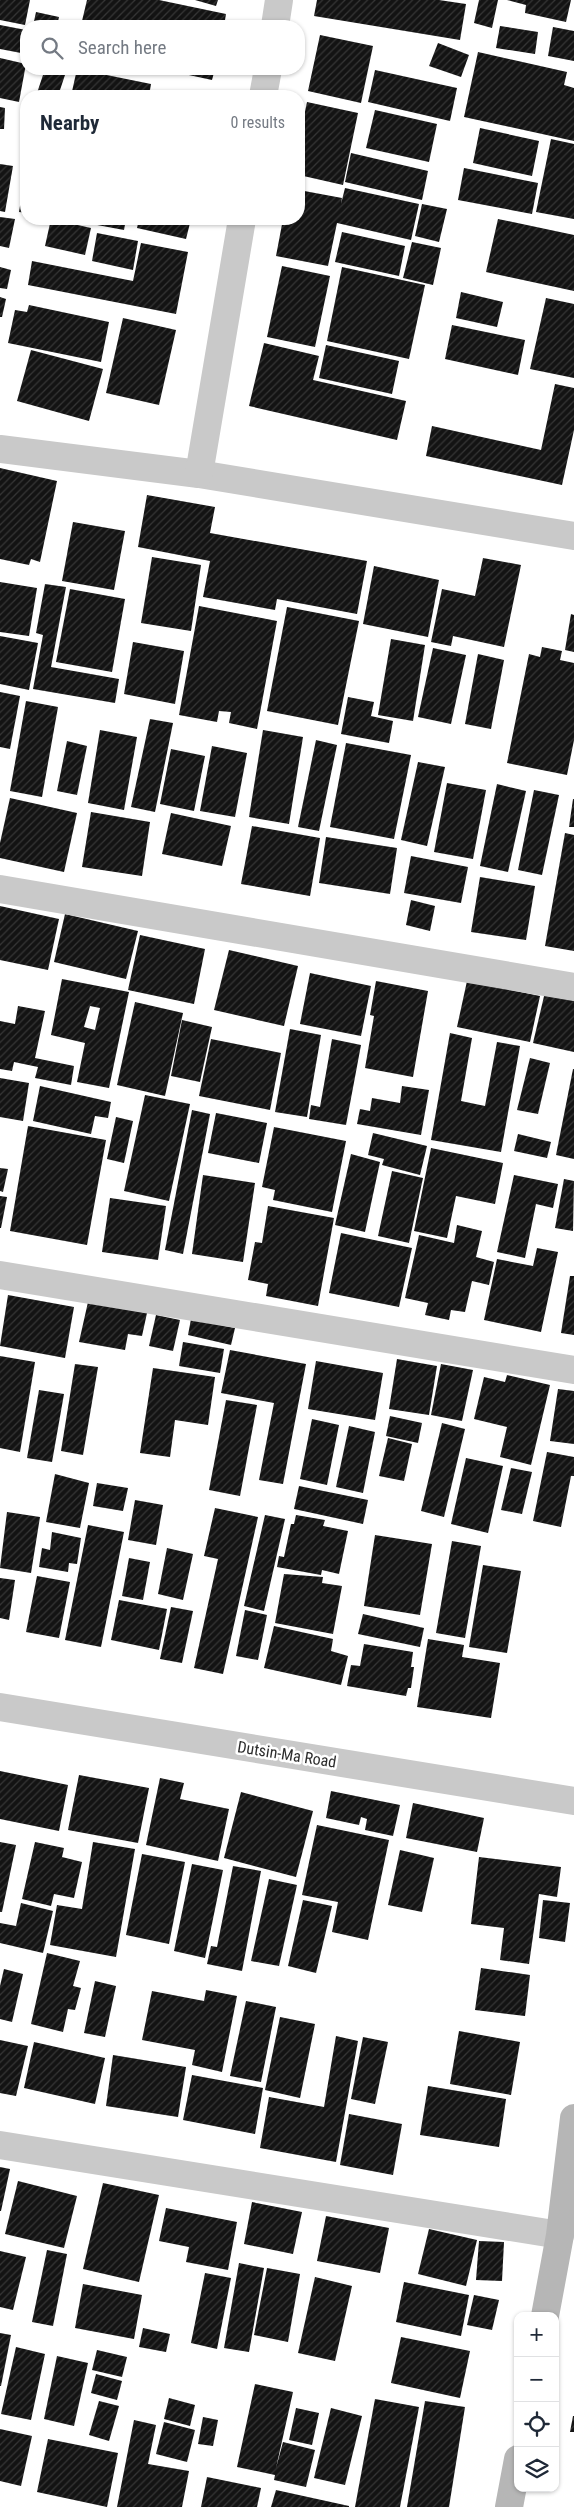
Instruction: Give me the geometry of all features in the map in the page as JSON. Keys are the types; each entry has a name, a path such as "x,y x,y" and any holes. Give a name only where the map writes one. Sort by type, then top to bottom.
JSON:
{"street":[{"path":"276,20 280,0"},
{"path":"264,90 267,75"},
{"path":"199,474 241,225"},
{"path":"0,449 199,474 574,536"},
{"path":"0,889 574,987"},
{"path":"0,1275 574,1370"},
{"name":"Dutsin-Ma Road","path":"0,1707 574,1802"},
{"path":"546,2312 560,2235 574,2118"},
{"path":"0,2145 560,2235"},
{"path":"508,2507 514,2478"}],"building":[{"path":"0,0 30,0 26,20 20,20 20,24 0,20"},
{"path":"87,0 159,0 226,14 225,20 82,20"},
{"path":"195,0 218,0 216,6"},
{"path":"317,0 439,0 466,4 460,40 314,16"},
{"path":"479,0 498,0 492,28 474,23"},
{"path":"507,0 571,0 566,22 525,13 526,5"},
{"path":"36,12 59,17 58,20 34,20"},
{"path":"0,25 20,29 20,53 0,49"},
{"path":"500,26 538,32 535,54 496,48"},
{"path":"553,27 574,31 574,61 548,56"},
{"path":"320,35 373,46 361,103 308,91"},
{"path":"438,43 469,55 461,77 429,66"},
{"path":"478,52 567,72 564,85 574,88 574,141 464,117"},
{"path":"0,58 20,63 20,75 24,75 19,102 0,98"},
{"path":"375,70 457,88 450,121 368,102"},
{"path":"43,75 65,75 60,90 38,90"},
{"path":"76,75 107,75 151,84 150,90 72,90"},
{"path":"189,75 213,75 212,80"},
{"path":"307,102 358,113 343,185 305,176 305,112"},
{"path":"0,107 5,108 4,129 0,129"},
{"path":"375,110 437,124 429,162 366,148"},
{"path":"480,128 539,141 532,176 473,163"},
{"path":"551,139 574,144 574,219 536,212"},
{"path":"351,153 428,171 422,200 345,182"},
{"path":"0,164 13,166 5,212 0,211"},
{"path":"464,168 538,183 532,214 458,200"},
{"path":"345,188 419,204 411,240 337,223 328,266 276,256 282,225 305,225 305,191 342,198 341,204"},
{"path":"422,204 447,209 439,242 415,236"},
{"path":"0,217 15,219 9,248 0,246"},
{"path":"498,219 574,235 574,291 486,272"},
{"path":"50,225 78,225 91,228 85,255 45,246"},
{"path":"97,225 125,225 124,230"},
{"path":"138,225 190,225 186,239 137,228"},
{"path":"342,232 405,246 399,276 335,262"},
{"path":"97,233 138,241 133,270 92,261"},
{"path":"412,242 441,248 433,285 403,278"},
{"path":"141,243 188,252 176,314 28,285 32,261 133,281"},
{"path":"282,266 330,276 315,347 267,337"},
{"path":"0,267 11,270 7,289 0,288"},
{"path":"342,267 425,285 409,359 327,341"},
{"path":"461,292 503,302 497,327 456,318"},
{"path":"0,297 6,299 2,317 0,317"},
{"path":"546,298 574,304 574,378 530,369"},
{"path":"29,305 109,322 101,362 8,343 15,310 27,312"},
{"path":"123,318 176,330 159,405 106,393"},
{"path":"452,325 525,340 518,375 445,359"},
{"path":"264,343 319,356 313,380 406,401 397,440 249,406"},
{"path":"326,345 399,361 392,394 319,378"},
{"path":"31,350 103,369 89,421 17,401"},
{"path":"555,384 574,388 574,430 562,485 426,456 432,426 541,450"},
{"path":"0,468 57,481 40,562 31,559 29,565 0,559"},
{"path":"147,495 215,507 210,533 367,561 357,614 277,599 275,610 203,597 210,561 138,547"},
{"path":"73,522 125,531 114,590 62,581"},
{"path":"152,557 201,565 191,631 141,623"},
{"path":"483,558 521,565 504,647 453,636 451,646 431,642 442,589 475,596"},
{"path":"374,566 439,580 428,637 363,624"},
{"path":"0,582 37,588 29,636 0,632"},
{"path":"45,584 66,587 51,667 119,679 115,703 33,689 43,635 36,633"},
{"path":"70,589 125,599 112,672 56,662"},
{"path":"199,606 277,621 257,729 229,723 231,712 219,711 217,722 179,715"},
{"path":"287,607 359,621 338,725 267,711"},
{"path":"571,614 574,615 574,652 565,650"},
{"path":"0,636 38,643 29,690 0,684"},
{"path":"391,639 425,645 413,721 378,715"},
{"path":"133,642 184,651 175,704 124,694"},
{"path":"542,647 562,651 560,660 574,663 574,740 567,775 507,763 529,654 540,657"},
{"path":"433,648 466,655 451,724 418,717"},
{"path":"478,654 504,660 491,729 465,724"},
{"path":"0,692 20,696 10,749 0,747"},
{"path":"348,697 374,702 371,716 393,721 389,743 341,734"},
{"path":"26,701 58,707 42,797 10,791"},
{"path":"150,719 173,723 155,812 131,807"},
{"path":"100,730 137,737 124,810 88,803"},
{"path":"263,730 303,737 289,824 249,817"},
{"path":"316,740 337,745 319,831 298,827"},
{"path":"67,741 87,746 77,795 57,791"},
{"path":"346,743 411,755 394,839 330,827"},
{"path":"212,746 247,753 235,817 200,811"},
{"path":"171,749 205,756 194,811 160,804"},
{"path":"418,762 445,767 427,846 401,840"},
{"path":"447,783 486,790 473,859 434,852"},
{"path":"497,784 526,791 508,872 480,866"},
{"path":"534,790 559,795 542,875 518,870"},
{"path":"10,798 77,813 64,872 0,858 0,843"},
{"path":"573,799 574,827 569,827"},
{"path":"91,812 150,822 142,876 82,867"},
{"path":"171,813 231,826 222,866 162,854"},
{"path":"252,826 320,838 310,896 241,884"},
{"path":"565,833 574,835 574,951 545,946"},
{"path":"326,837 397,848 390,894 319,883"},
{"path":"411,856 468,867 461,903 404,893"},
{"path":"480,877 535,886 526,940 471,932"},
{"path":"411,900 435,906 430,931 406,925"},
{"path":"0,906 59,919 48,970 0,960"},
{"path":"65,914 138,931 126,979 54,962"},
{"path":"140,935 205,949 194,1004 128,990"},
{"path":"229,950 298,966 284,1026 214,1010"},
{"path":"310,973 371,986 361,1036 300,1024"},
{"path":"62,979 129,992 109,1088 77,1082 85,1043 51,1035","holes":["90,1006 100,1008 95,1030 84,1027"]},
{"path":"376,981 428,991 413,1077 365,1068 374,1016 370,1015"},
{"path":"467,981 540,996 530,1042 457,1027"},
{"path":"545,992 574,999 574,1052 533,1043"},
{"path":"135,1002 183,1013 165,1096 117,1085"},
{"path":"18,1006 45,1011 35,1058 74,1066 71,1085 35,1078 38,1067 14,1062 12,1071 0,1069 0,1021 15,1024"},
{"path":"182,1020 212,1027 200,1082 171,1076"},
{"path":"290,1029 321,1035 307,1117 275,1112"},
{"path":"450,1033 472,1038 461,1101 485,1106 497,1042 520,1046 501,1152 431,1140"},
{"path":"211,1039 281,1053 270,1110 199,1096"},
{"path":"332,1039 361,1045 346,1125 309,1119 311,1105 320,1107"},
{"path":"530,1058 550,1063 538,1114 517,1110"},
{"path":"574,1069 574,1159 556,1155"},
{"path":"0,1078 29,1083 23,1121 0,1117"},
{"path":"40,1086 111,1102 108,1118 95,1116 91,1134 33,1121"},
{"path":"402,1086 429,1090 421,1135 357,1124 360,1109 370,1111 372,1098 400,1103"},
{"path":"145,1095 190,1104 169,1201 124,1191"},
{"path":"192,1110 210,1114 183,1254 165,1250"},
{"path":"216,1113 267,1123 259,1163 208,1153"},
{"path":"116,1117 133,1121 124,1163 107,1159"},
{"path":"28,1126 106,1140 87,1245 10,1231"},
{"path":"274,1127 346,1141 332,1212 273,1200 275,1190 262,1187"},
{"path":"373,1133 427,1146 420,1175 382,1165 384,1159 368,1155"},
{"path":"518,1134 551,1142 547,1158 514,1151"},
{"path":"431,1148 503,1163 495,1204 456,1196 447,1238 414,1231"},
{"path":"351,1154 380,1162 365,1232 335,1225"},
{"path":"0,1168 8,1169 3,1192 0,1191"},
{"path":"392,1171 423,1178 409,1243 378,1236"},
{"path":"203,1175 255,1183 243,1262 192,1254"},
{"path":"514,1175 558,1184 553,1208 536,1204 525,1258 497,1252"},
{"path":"564,1179 574,1181 573,1231 555,1228"},
{"path":"0,1196 7,1197 1,1228 0,1228"},
{"path":"110,1198 166,1206 158,1260 102,1252"},
{"path":"268,1206 334,1218 318,1306 266,1296 268,1284 248,1280 255,1242 262,1243"},
{"path":"457,1225 482,1231 476,1257 494,1262 489,1285 472,1281 465,1312 451,1310 449,1320 425,1315 428,1303 405,1298 419,1235 454,1243"},
{"path":"341,1233 412,1248 399,1307 329,1293"},
{"path":"537,1248 558,1252 541,1332 484,1320 497,1259 533,1266"},
{"path":"570,1276 574,1276 574,1335 561,1333"},
{"path":"8,1295 74,1307 65,1358 0,1346"},
{"path":"88,1302 147,1313 142,1336 128,1334 125,1350 79,1342"},
{"path":"156,1315 180,1320 173,1351 149,1346"},
{"path":"191,1319 235,1328 231,1345 188,1335"},
{"path":"183,1342 224,1349 220,1373 179,1366"},
{"path":"230,1350 306,1364 283,1484 259,1480 274,1403 221,1393"},
{"path":"0,1356 35,1362 20,1452 0,1448"},
{"path":"397,1359 437,1366 429,1415 389,1409"},
{"path":"316,1361 383,1373 375,1420 308,1409"},
{"path":"75,1364 98,1367 83,1455 61,1451"},
{"path":"441,1364 473,1370 462,1421 431,1415"},
{"path":"153,1368 215,1377 208,1425 175,1420 170,1457 140,1453"},
{"path":"507,1375 550,1385 531,1465 500,1457 507,1427 474,1419 484,1377 505,1382"},
{"path":"558,1389 574,1391 574,1444 550,1441"},
{"path":"39,1390 64,1394 52,1462 27,1458"},
{"path":"226,1400 257,1405 240,1496 209,1490"},
{"path":"390,1416 422,1423 418,1443 386,1436"},
{"path":"312,1419 339,1425 327,1485 300,1479"},
{"path":"442,1423 465,1429 444,1517 421,1511"},
{"path":"349,1426 375,1432 363,1493 336,1487"},
{"path":"388,1438 412,1444 404,1481 379,1476"},
{"path":"547,1452 574,1457 574,1476 571,1476 561,1527 533,1521"},
{"path":"466,1458 503,1466 488,1533 451,1524"},
{"path":"511,1468 532,1472 522,1514 501,1510"},
{"path":"55,1474 89,1483 80,1528 46,1522"},
{"path":"97,1483 128,1488 123,1511 93,1506"},
{"path":"299,1486 368,1500 363,1524 294,1509"},
{"path":"135,1500 163,1505 156,1545 128,1540"},
{"path":"215,1508 258,1517 223,1674 194,1668 218,1559 204,1556"},
{"path":"7,1512 40,1517 31,1573 0,1568"},
{"path":"265,1515 285,1519 264,1611 244,1606"},
{"path":"296,1515 325,1520 323,1526 348,1531 339,1574 322,1570 321,1575 277,1567 279,1556 284,1557 291,1524 294,1524"},
{"path":"88,1525 124,1532 101,1647 65,1640"},
{"path":"52,1532 81,1538 77,1564 69,1563 68,1572 39,1567 42,1548 50,1550"},
{"path":"375,1535 432,1544 420,1615 364,1606"},
{"path":"452,1541 481,1546 465,1638 436,1633"},
{"path":"167,1548 193,1554 183,1600 158,1594"},
{"path":"129,1558 150,1562 143,1600 122,1596"},
{"path":"483,1565 521,1571 507,1653 469,1647"},
{"path":"284,1574 323,1577 322,1583 342,1586 333,1634 275,1623"},
{"path":"37,1576 70,1582 59,1638 26,1632"},
{"path":"0,1578 15,1580 9,1620 0,1618"},
{"path":"119,1600 167,1609 159,1650 111,1640"},
{"path":"171,1607 193,1611 182,1663 160,1659"},
{"path":"245,1610 267,1615 258,1660 236,1656"},
{"path":"363,1614 424,1628 420,1647 358,1634"},
{"path":"274,1626 333,1639 331,1651 348,1656 341,1685 264,1668"},
{"path":"428,1639 464,1645 462,1657 500,1663 491,1718 417,1707"},
{"path":"364,1644 413,1652 411,1667 414,1667 411,1688 408,1688 406,1696 347,1686 351,1665 360,1666"},
{"path":"0,1771 68,1785 59,1831 0,1819"},
{"path":"79,1775 149,1788 138,1843 68,1830"},
{"path":"160,1778 184,1783 180,1799 229,1809 218,1861 146,1845"},
{"path":"331,1791 400,1805 393,1836 365,1830 367,1819 361,1817 359,1825 326,1818"},
{"path":"241,1792 313,1811 296,1877 224,1858"},
{"path":"413,1803 484,1818 477,1852 406,1838"},
{"path":"317,1825 389,1840 368,1940 332,1932 338,1902 302,1895"},
{"path":"0,1842 16,1845 2,1912 0,1912"},
{"path":"35,1842 64,1848 62,1857 82,1862 74,1898 54,1894 51,1906 22,1899"},
{"path":"93,1842 135,1849 116,1957 50,1945 57,1905 82,1909"},
{"path":"400,1850 434,1858 422,1912 388,1905"},
{"path":"142,1854 185,1862 169,1944 126,1935"},
{"path":"479,1857 561,1867 557,1897 539,1894 529,1964 500,1960 504,1928 471,1924"},
{"path":"192,1864 223,1870 205,1958 174,1951"},
{"path":"233,1866 261,1871 242,1971 207,1964 211,1946 217,1947"},
{"path":"269,1879 297,1885 279,1966 251,1961"},
{"path":"303,1900 332,1906 316,1973 288,1966"},
{"path":"543,1900 570,1903 565,1942 539,1938"},
{"path":"21,1903 53,1911 43,1953 0,1943 0,1923 16,1926"},
{"path":"47,1953 80,1961 73,1986 81,1988 75,2010 68,2009 63,2032 31,2024"},
{"path":"481,1968 530,1975 525,2016 475,2010"},
{"path":"4,1969 23,1974 12,2022 0,2019 0,1986"},
{"path":"95,1981 116,1986 105,2037 84,2033"},
{"path":"206,1990 237,1996 222,2072 192,2065 195,2050 142,2040 152,1991 204,2001"},
{"path":"246,2001 276,2007 261,2082 230,2076"},
{"path":"280,2017 315,2024 300,2098 265,2090"},
{"path":"459,2031 520,2042 511,2095 450,2084"},
{"path":"336,2036 358,2041 336,2162 260,2148 269,2097 324,2107"},
{"path":"363,2037 388,2042 375,2104 351,2099"},
{"path":"0,2040 28,2046 16,2096 0,2093"},
{"path":"34,2042 105,2058 95,2104 24,2088"},
{"path":"113,2055 186,2067 178,2117 106,2106"},
{"path":"192,2075 263,2088 255,2134 183,2120"},
{"path":"428,2086 506,2099 499,2147 420,2135"},
{"path":"349,2114 402,2124 393,2175 340,2165"},
{"path":"0,2167 10,2169 1,2211 0,2211"},
{"path":"18,2181 77,2196 64,2248 5,2234"},
{"path":"103,2183 159,2195 139,2282 83,2269"},
{"path":"252,2202 302,2212 293,2254 244,2244"},
{"path":"166,2208 237,2222 228,2270 186,2262 189,2247 159,2241"},
{"path":"326,2216 389,2228 380,2273 317,2261"},
{"path":"429,2229 477,2240 466,2286 418,2274"},
{"path":"479,2241 504,2242 502,2281 476,2280"},
{"path":"47,2250 67,2254 53,2326 32,2322"},
{"path":"0,2251 26,2257 13,2310 0,2307"},
{"path":"239,2263 264,2268 249,2352 224,2348"},
{"path":"267,2268 300,2274 288,2342 254,2335"},
{"path":"205,2273 231,2278 217,2349 191,2343"},
{"path":"315,2277 352,2286 335,2361 298,2353"},
{"path":"404,2282 469,2295 461,2336 396,2322"},
{"path":"83,2284 142,2295 134,2339 75,2328"},
{"path":"474,2295 499,2300 492,2330 467,2325"},
{"path":"143,2328 170,2334 166,2352 139,2347"},
{"path":"0,2333 11,2335 1,2386 0,2386"},
{"path":"401,2337 470,2351 460,2398 391,2383"},
{"path":"16,2347 45,2354 31,2420 1,2414"},
{"path":"97,2350 127,2357 122,2377 92,2370"},
{"path":"57,2356 88,2363 74,2426 44,2419"},
{"path":"96,2374 122,2381 117,2400 91,2393"},
{"path":"255,2384 293,2392 276,2468 283,2442 315,2450 306,2487 274,2480 275,2475 237,2467"},
{"path":"169,2398 195,2405 190,2426 164,2419"},
{"path":"375,2399 419,2407 400,2507 355,2507"},
{"path":"99,2401 119,2406 109,2441 89,2435"},
{"path":"425,2401 465,2407 449,2507 407,2507"},
{"path":"296,2408 319,2413 312,2445 289,2440"},
{"path":"331,2408 362,2416 345,2485 314,2478"},
{"path":"573,2416 574,2432 570,2432"},
{"path":"203,2417 218,2420 213,2446 198,2444"},
{"path":"134,2420 156,2425 148,2464 189,2471 182,2507 117,2507"},
{"path":"164,2422 195,2430 187,2462 156,2454"},
{"path":"0,2429 32,2436 21,2486 0,2481"},
{"path":"48,2439 118,2453 107,2507 37,2492"},
{"path":"207,2477 261,2488 257,2507 201,2507"},
{"path":"276,2490 349,2506 349,2507 271,2507"}]}
